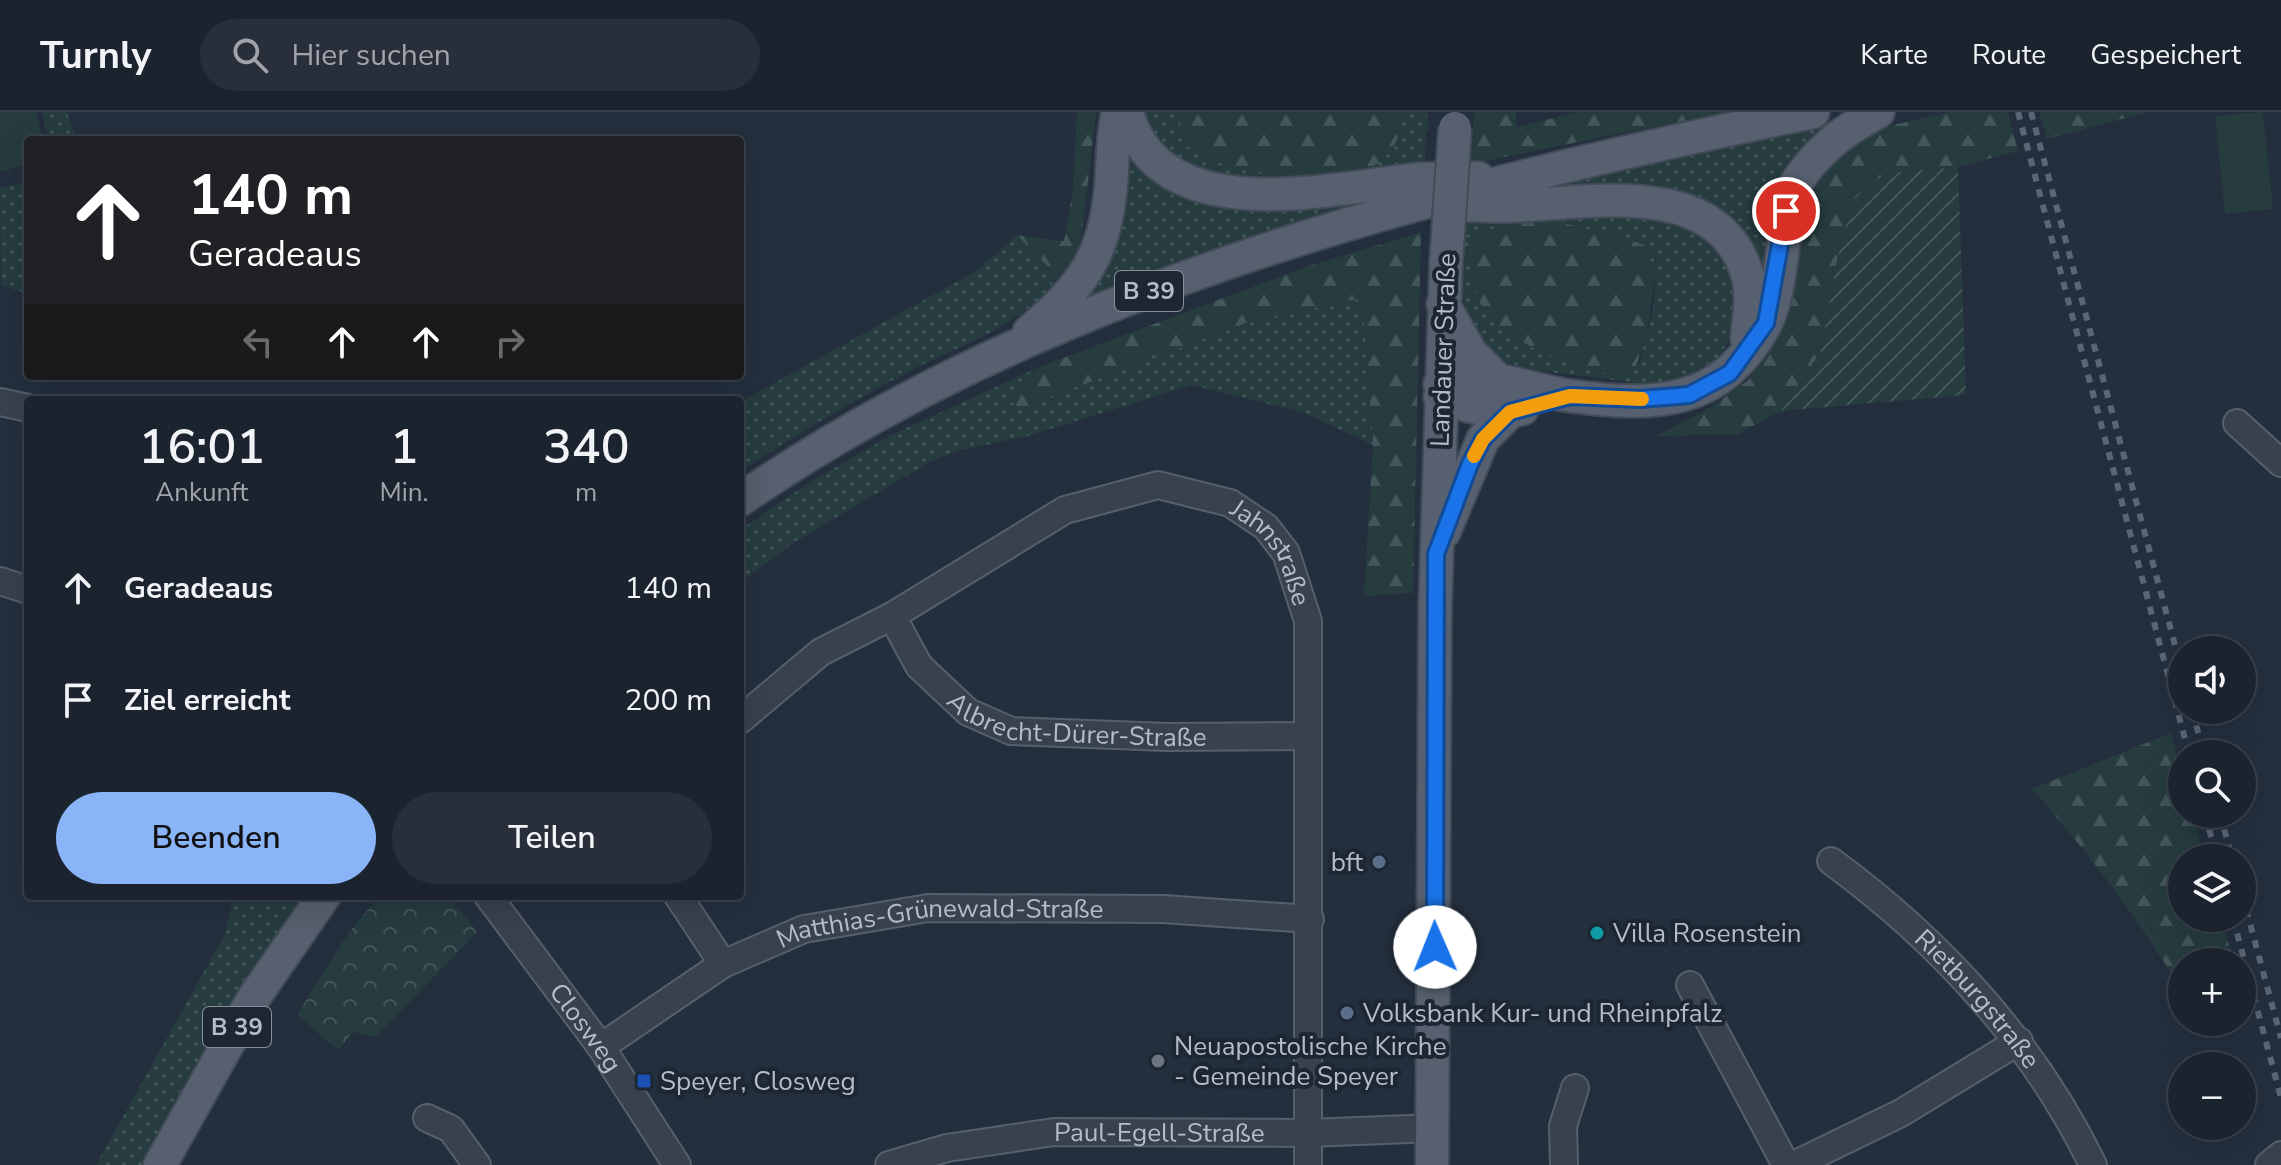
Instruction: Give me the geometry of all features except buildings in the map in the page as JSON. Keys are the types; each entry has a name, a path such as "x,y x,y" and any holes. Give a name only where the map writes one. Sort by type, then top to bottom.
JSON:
{"main road":[{"path":"1007,351 1080,283 1099,253 1107,225 1118,112"},
{"path":"1127,112 1140,144 1156,160 1179,176 1227,192 1302,194 1423,179 1525,177"},
{"name":"B 39","path":"744,498 851,431 1007,351 1210,269 1525,177 1813,112"},
{"path":"1440,390 1475,376 1495,377 1570,396 1640,399 1689,395 1718,382 1745,354 1766,323 1793,188 1831,140 1878,112"},
{"name":"Landauer Straße","path":"1432,1165 1436,554 1443,304 1455,120"},
{"path":"1430,204 1511,206 1611,199 1681,208 1717,230 1742,260 1751,298 1745,354"},
{"path":"1443,304 1471,353 1495,377"},
{"path":"1440,390 1471,407 1510,412 1570,396"},
{"path":"1436,554 1483,439 1510,412"},
{"name":"B 39","path":"160,1165 253,999 321,900"}],"street":[{"path":"0,402 24,407"},
{"path":"2237,423 2281,463"},
{"name":"Jahnstraße","path":"744,717 821,652 892,616 1065,510 1158,485 1230,503 1266,527 1286,553 1308,621 1308,1165"},
{"path":"0,581 24,589"},
{"name":"Albrecht-Dürer-Straße","path":"892,616 919,666 968,712 1011,731 1167,737 1307,736"},
{"name":"Rietburgstraße","path":"1831,861 1938,951 2019,1041 2072,1120 2093,1165"},
{"name":"Closweg","path":"491,900 601,1047 677,1165"},
{"path":"681,900 723,964"},
{"name":"Matthias-Grünewald-Straße","path":"601,1047 723,964 804,929 928,908 1163,909 1310,919"},
{"path":"1690,985 1786,1165"},
{"path":"1794,1165 1901,1113 2019,1041"},
{"path":"1564,1165 1563,1126 1575,1088"},
{"path":"427,1118 451,1129 477,1165"},
{"name":"Paul-Egell-Straße","path":"889,1165 947,1148 1054,1132 1308,1133 1434,1128"},
{"path":"2269,1165 2281,1155"}],"green space":[{"path":"0,112 36,112 42,136 24,136 24,165 0,172"},
{"path":"42,112 67,112 76,136 48,136"},
{"path":"1077,112 1096,112 1082,233 1076,257 1058,277 1017,235 1064,241 1073,188"},
{"path":"1139,112 1427,112 1429,130 1426,131 1425,170 1235,182 1164,154"},
{"path":"1184,112 1402,112 1396,142 1388,155 1375,165 1332,175 1302,176 1238,168 1210,160 1189,148 1178,133"},
{"path":"1474,112 1516,112 1516,127 1579,112 1728,112 1470,164"},
{"path":"1951,112 2008,112 2018,151 1958,167 1887,173 1855,196 1840,245 1820,353 1781,411 1739,434 1656,436 1711,407 1747,381 1762,363 1772,342 1787,265 1814,175 1862,137 1893,125"},
{"path":"2039,112 2148,112 2047,139"},
{"path":"2263,112 2273,209 2225,214 2215,116"},
{"path":"1844,118 1763,300 1726,224 1512,197 1657,157"},
{"path":"1121,139 1170,181 1411,190 1067,311"},
{"path":"1958,167 1966,395 1781,411 1820,353 1840,245 1855,196 1887,173"},
{"path":"24,183 24,293 1,285 0,188"},
{"path":"1615,209 1705,230 1734,271 1737,288 1733,326 1728,341 1710,365 1683,380 1649,384 1521,366 1487,349 1476,335 1468,316 1459,261 1472,263 1476,289 1488,311 1504,328 1524,342 1572,362 1620,375 1639,364 1653,310 1656,271 1585,232 1544,221 1495,229 1465,242 1466,224 1519,214"},
{"path":"1539,218 1644,245 1656,271 1646,339 1633,374 1595,371 1550,356 1508,332 1481,305 1476,295 1472,264 1464,260 1465,242 1491,229"},
{"path":"1421,232 1413,593 1364,596 1373,445 1362,298 1251,321 1008,413 1039,367 1309,266"},
{"path":"1017,235 1058,277 1043,295 1008,323 862,397 744,469 744,400 976,271"},
{"path":"1362,298 1373,445 1305,413 1192,385 1028,436 956,451 930,462 796,541 744,580 744,527 804,486 889,436 1039,367 1009,411 1251,321"},
{"path":"2171,733 2173,740 2168,740 2168,828 2196,828 2200,844 2168,844 2168,932 2225,932 2230,948 2168,948 2168,969 2112,886 2032,789"},
{"path":"230,900 308,900 145,1165 96,1165 225,934 232,905"},
{"path":"377,900 451,900 477,932 376,1037 353,1032 338,1050 297,1015 349,932"}],"railway":[{"path":"2018,112 2185,740"},
{"path":"2031,112 2173,636"},
{"path":"2196,724 2200,740"},
{"path":"2209,828 2213,844"},
{"path":"2224,828 2228,844"},
{"path":"2237,932 2281,1098"},
{"path":"2252,932 2281,1038"}],"slow traffic":[{"path":"1474,456 1483,439 1510,412 1570,396 1642,399"}],"place":[{"name":"bft","path":"1379,862"},
{"name":"Villa Rosenstein","path":"1597,933"},
{"name":"Volksbank Kur- und Rheinpfalz","path":"1347,1013"},
{"name":"Neuapostolische Kirche - Gemeinde Speyer","path":"1158,1061"},
{"name":"Speyer, Closweg","path":"644,1081"}],"route":[{"path":"1435,947 1433,786 1436,554 1470,464 1483,439 1510,412 1570,396 1640,399 1689,395 1704,390 1730,373 1766,323 1786,211"}]}
